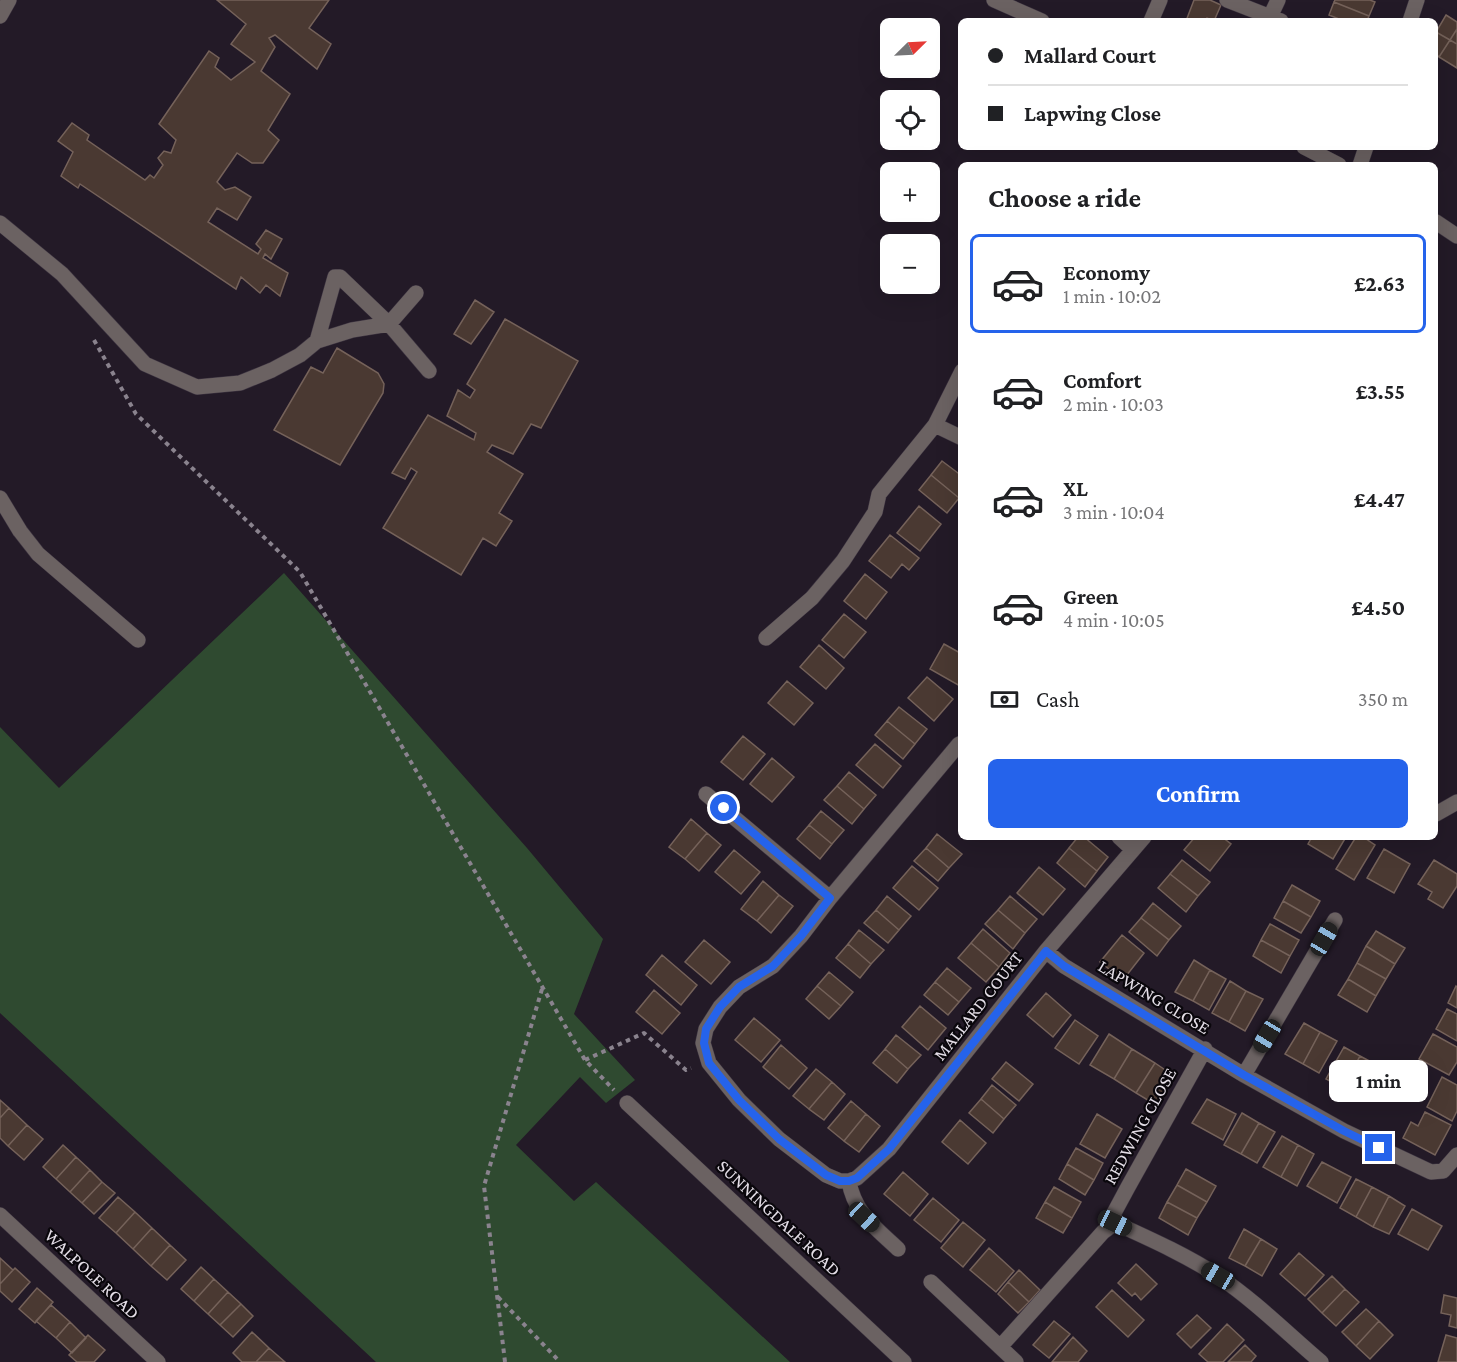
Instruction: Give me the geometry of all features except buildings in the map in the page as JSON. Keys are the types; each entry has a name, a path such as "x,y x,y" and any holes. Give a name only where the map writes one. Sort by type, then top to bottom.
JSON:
{"street":[{"path":"0,16 9,0"},
{"path":"994,0 1035,18"},
{"path":"1152,18 1160,0"},
{"path":"1227,0 1273,18"},
{"path":"1276,18 1278,0"},
{"path":"1411,18 1417,0"},
{"path":"1310,150 1333,162"},
{"path":"0,223 77,289 126,346 145,364 197,387 240,383 291,360 317,341 352,330 389,324 416,293"},
{"path":"1438,223 1457,236"},
{"path":"317,341 335,277 340,278 389,324 429,370"},
{"path":"766,638 812,598 843,561 875,512 879,494 935,425 958,379"},
{"path":"935,425 958,436"},
{"path":"0,498 20,531 38,554 138,640"},
{"path":"898,1249 864,1217 851,1197 849,1181 840,1181 826,1175 779,1139 739,1100 709,1063 704,1043 706,1029 720,1007 739,987 773,966 801,936 958,744"},
{"path":"706,794 830,898"},
{"path":"1438,813 1457,801"},
{"path":"1122,840 1133,850"},
{"name":"MALLARD COURT","path":"849,1181 857,1178 889,1149 1046,951 1141,840"},
{"path":"1244,1075 1335,920"},
{"name":"LAPWING CLOSE","path":"1046,951 1064,966 1205,1049 1244,1075 1344,1131 1431,1172 1443,1171 1457,1155"},
{"name":"REDWING CLOSE","path":"1000,1347 1103,1232 1115,1223 1114,1213 1205,1049"},
{"name":"SUNNINGDALE ROAD","path":"627,1103 904,1362"},
{"name":"WALPOLE ROAD","path":"0,1215 158,1362"},
{"path":"1115,1223 1171,1249 1218,1276 1266,1312 1321,1362"},
{"path":"931,1282 1016,1362"}],"path":[{"path":"91,334 136,414 300,572 585,1060 627,1103"},
{"path":"505,1362 484,1186 543,988"},
{"path":"585,1060 644,1033 686,1070 709,1063"},
{"path":"498,1296 560,1362"}],"green space":[{"path":"284,573 527,848 603,939 574,1014 635,1080 606,1103 580,1077 516,1145 574,1201 596,1182 790,1362 376,1362 0,1013 0,727 59,788"}],"route":[{"path":"724,808 830,898 801,936 773,966 739,987 720,1007 706,1029 704,1043 709,1063 739,1100 779,1139 826,1175 840,1181 857,1178 889,1149 1046,951 1064,966 1205,1049 1244,1075 1379,1148"}]}
